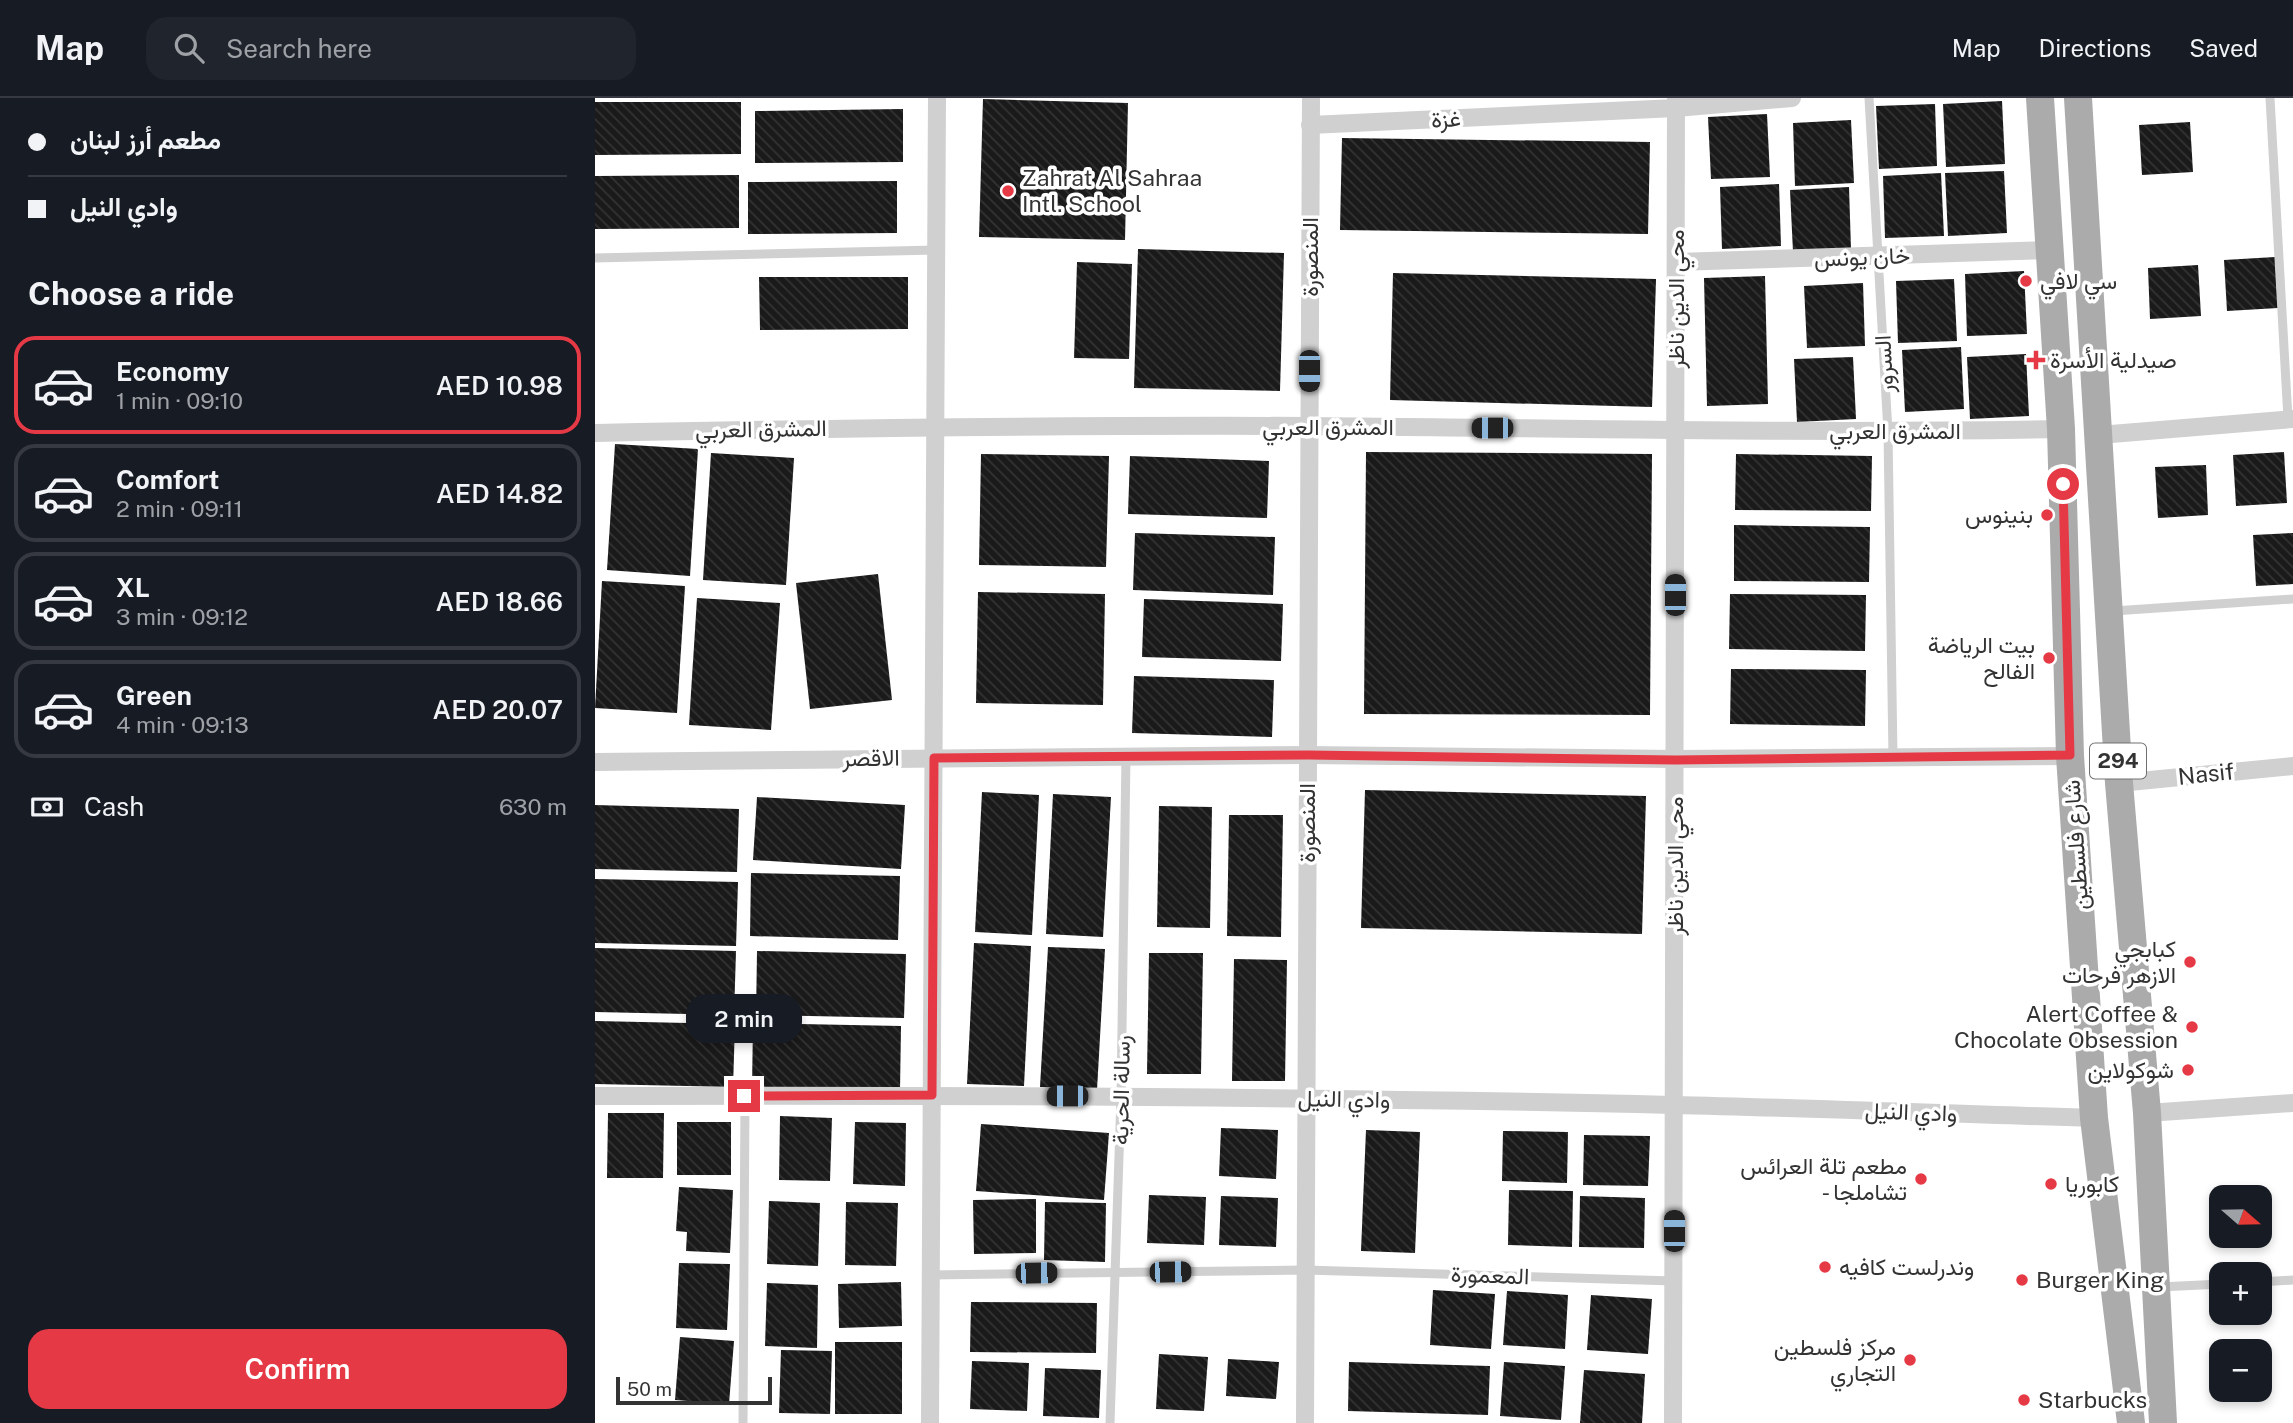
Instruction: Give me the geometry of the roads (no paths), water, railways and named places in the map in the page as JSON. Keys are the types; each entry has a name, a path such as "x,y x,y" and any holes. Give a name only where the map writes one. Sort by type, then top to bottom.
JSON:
{"main road":[{"name":"شارع فلسطين","path":"2040,98 2061,429 2070,755 2094,1118 2131,1423"},
{"name":"شارع فلسطين","path":"2078,98 2111,611 2119,783 2147,1113 2163,1423"}],"street":[{"path":"930,1423 937,98"},
{"name":"المنصورة","path":"1305,1423 1311,98"},
{"name":"غزة","path":"1310,125 1792,98"},
{"name":"محي الدين ناظر","path":"1673,1423 1676,103"},
{"name":"خان يونس","path":"1676,262 2049,250"},
{"path":"2099,435 2290,419"},
{"name":"المشرق العربي","path":"595,433 935,426 1309,426 1888,432 2061,429"},
{"name":"الاقصر","path":"595,762 1308,755 1675,760 2070,755"},
{"name":"Nasif","path":"2119,783 2293,765"},
{"name":"وادي النيل","path":"595,1096 1306,1098 1674,1105 2094,1118"},
{"path":"2147,1113 2293,1103"}],"lane":[{"name":"السرور","path":"1869,98 1888,432 1893,757"},
{"path":"2270,98 2290,419"},
{"path":"595,258 936,250"},
{"path":"2111,611 2293,599"},
{"name":"رسالة الحرية","path":"1110,1423 1121,1097 1126,756"},
{"path":"743,1423 744,1096"},
{"name":"المعمورة","path":"931,1275 1305,1270 1674,1281"},
{"path":"2272,1281 2293,1280"},
{"path":"2156,1287 2209,1285"}],"place":[{"name":"Zahrat Al Sahraa Intl. School","path":"1008,191"},
{"name":"سي لافي","path":"2026,281"},
{"name":"صيدلية الأسرة","path":"2036,360"},
{"name":"بنينوس","path":"2047,515"},
{"name":"بيت الرياضة الفالح","path":"2049,658"},
{"name":"كبابجي الازهر فرحات","path":"2190,962"},
{"name":"Alert Coffee & Chocolate Obsession","path":"2192,1027"},
{"name":"شوكولاين","path":"2188,1070"},
{"name":"مطعم تلة العرائس - تشاملجا","path":"1921,1179"},
{"name":"كابوريا","path":"2051,1184"},
{"name":"وندرلست كافيه","path":"1825,1267"},
{"name":"Burger King","path":"2022,1280"},
{"name":"مركز فلسطين التجاري","path":"1910,1360"},
{"name":"Starbucks","path":"2024,1400"}]}
